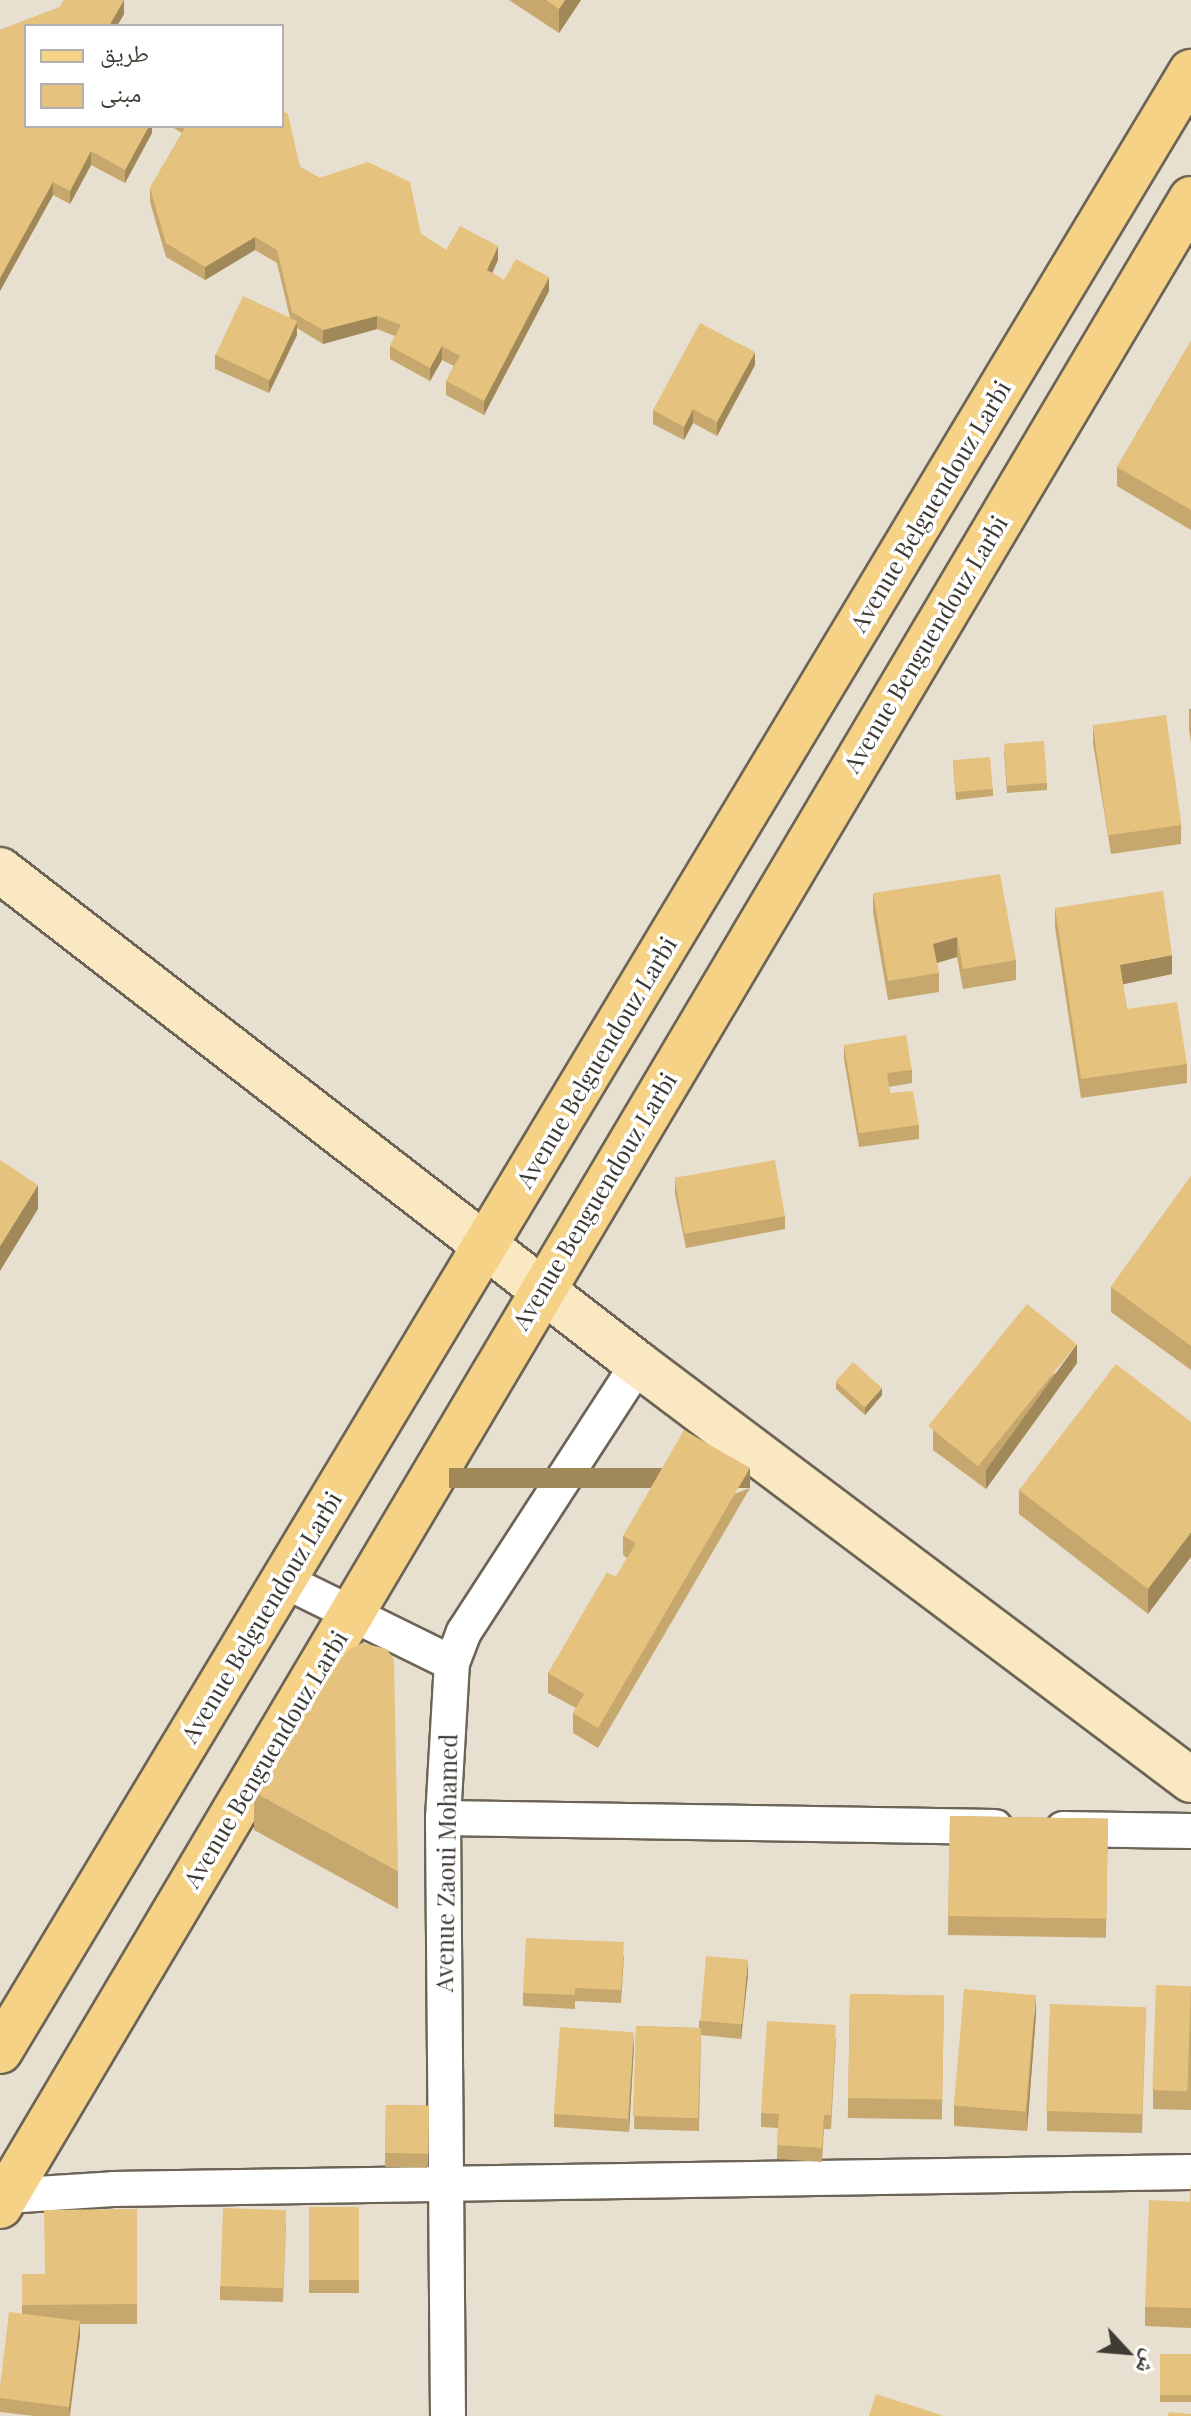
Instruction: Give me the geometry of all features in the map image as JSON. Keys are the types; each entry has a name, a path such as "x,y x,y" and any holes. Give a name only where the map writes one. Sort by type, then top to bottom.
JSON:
{"main road":[{"name":"Avenue Belguendouz Larbi","path":"0,2051 1191,72"},
{"name":"Avenue Benguendouz Larbi","path":"3,2201 1191,199"},
{"path":"0,870 541,1290 1191,1780"}],"street":[{"name":"Avenue Zaoui Mohamed","path":"448,2416 443,1818 452,1663 464,1632 638,1364"},
{"path":"283,1580 452,1663"},
{"path":"443,1818 1191,1831"},
{"path":"3,2201 113,2189 1191,2172"}],"building":[{"path":"64,0 124,0 110,24 24,24 24,128 148,128 125,170 91,151 70,191 53,182 0,278 0,30 60,7"},
{"path":"546,0 565,0 559,9"},
{"path":"284,112 288,114 300,167 319,178 368,162 410,182 421,234 446,250 460,226 498,246 487,270 504,280 516,259 549,277 484,401 446,381 460,356 442,346 430,368 390,346 401,325 377,316 323,330 292,312 277,250 255,237 205,267 166,243 150,188 185,128 284,128"},
{"path":"243,296 297,321 270,380 216,355"},
{"path":"700,323 755,352 717,422 693,409 684,427 653,410"},
{"path":"1191,341 1191,510 1117,467"},
{"path":"1166,715 1181,825 1108,835 1093,725"},
{"path":"1044,741 1047,783 1007,786 1004,744"},
{"path":"990,757 993,789 956,792 953,760"},
{"path":"1000,874 1016,960 963,969 957,937 933,944 939,973 888,981 873,893"},
{"path":"1163,891 1172,955 1120,965 1127,1009 1177,1002 1187,1064 1081,1079 1055,908"},
{"path":"906,1035 912,1070 887,1073 890,1093 913,1091 919,1125 859,1133 844,1045"},
{"path":"0,1160 38,1185 0,1246"},
{"path":"775,1160 785,1216 684,1234 675,1178"},
{"path":"1191,1176 1191,1346 1111,1287"},
{"path":"1027,1304 1077,1344 978,1466 928,1426"},
{"path":"853,1362 882,1388 865,1407 836,1381"},
{"path":"1116,1364 1191,1422 1191,1532 1148,1589 1019,1490"},
{"path":"684,1430 750,1468 598,1728 573,1713 584,1694 548,1673 607,1572 616,1577 636,1543 623,1536"},
{"path":"362,1643 387,1649 394,1660 398,1871 254,1792 347,1651"},
{"path":"950,1816 1108,1819 1106,1919 948,1916"},
{"path":"526,1938 624,1942 621,1990 575,1988 575,1995 523,1993"},
{"path":"706,1956 748,1960 742,2024 700,2021"},
{"path":"1156,1985 1191,1986 1187,2091 1152,2090"},
{"path":"964,1989 1036,1995 1026,2112 954,2106"},
{"path":"850,1994 944,1996 942,2100 848,2098"},
{"path":"1050,2004 1146,2007 1142,2114 1046,2111"},
{"path":"767,2021 836,2025 831,2115 824,2115 822,2148 777,2145 779,2114 761,2113"},
{"path":"636,2026 701,2028 698,2118 633,2116"},
{"path":"560,2027 634,2032 628,2119 554,2114"},
{"path":"386,2105 429,2106 428,2154 385,2153"},
{"path":"1191,2183 1191,2308 1145,2307 1149,2200 1190,2202"},
{"path":"309,2207 359,2207 359,2280 309,2280"},
{"path":"223,2208 286,2210 283,2288 220,2286"},
{"path":"137,2209 137,2304 22,2305 22,2274 45,2274 44,2210"},
{"path":"9,2312 80,2321 69,2407 0,2398"},
{"path":"1160,2354 1191,2354 1191,2395 1160,2395"},
{"path":"876,2394 941,2415 941,2416 869,2416"},
{"path":"1169,2412 1191,2414 1191,2416 1168,2416"}]}
